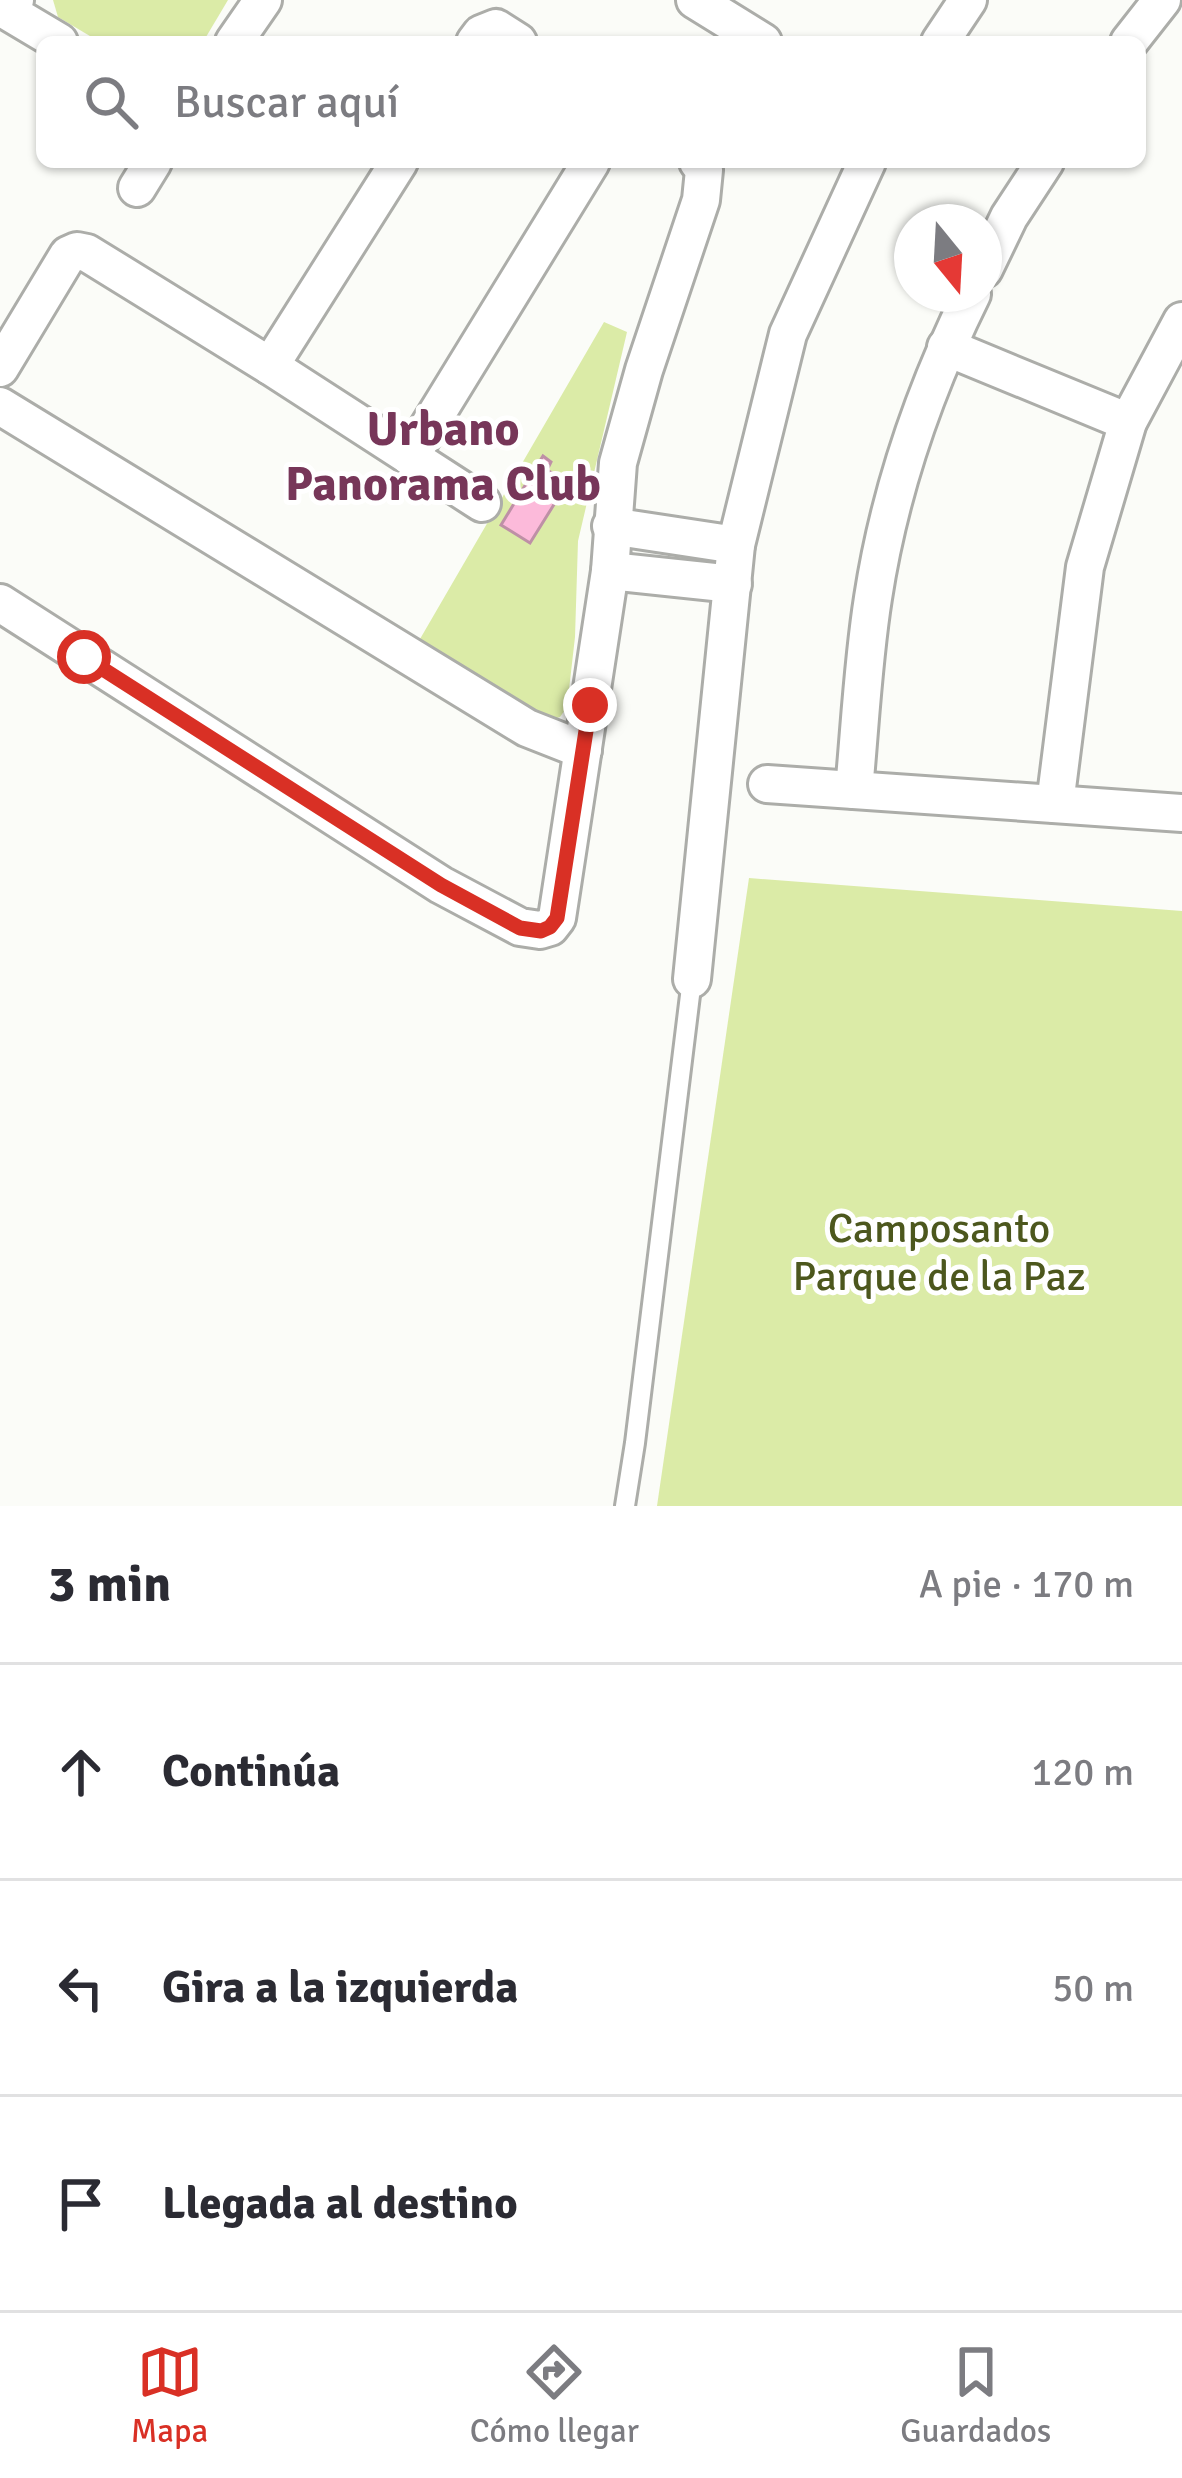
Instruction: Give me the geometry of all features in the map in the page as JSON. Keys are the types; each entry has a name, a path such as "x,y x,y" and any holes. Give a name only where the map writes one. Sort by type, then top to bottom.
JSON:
{"street":[{"path":"238,36 263,0"},
{"path":"695,0 753,36"},
{"path":"944,36 968,0"},
{"path":"1134,36 1162,0"},
{"path":"7,10 49,36"},
{"path":"480,36 496,28 509,36"},
{"path":"270,366 395,168"},
{"path":"410,457 587,168"},
{"path":"0,604 441,885 520,928 541,931 550,927 557,918 610,571 617,463 701,200 702,168"},
{"path":"692,979 736,545 788,334 864,168"},
{"path":"1002,233 1042,168"},
{"path":"0,368 68,255 87,253 482,503"},
{"path":"854,790 873,598 897,484 963,312"},
{"path":"1054,804 1085,567 1128,422 1182,322"},
{"path":"946,347 1128,422"},
{"path":"0,406 527,728 583,750"},
{"path":"611,526 736,545"},
{"path":"610,571 733,584"},
{"path":"767,784 1182,812"}],"lane":[{"path":"625,1506 692,979"}],"green space":[{"path":"53,0 228,0 207,36 90,36 58,17"},
{"path":"604,322 627,332 578,541 567,707 551,720 539,718 420,639"},
{"name":"Camposanto Parque de la Paz","path":"749,878 1182,911 1182,1506 657,1506"}],"shaded area":[{"path":"543,456 551,462 547,470 568,482 530,543 501,525"}],"district":[{"name":"Urbano Panorama Club","path":"443,456"}],"route":[{"path":"84,657 441,885 520,928 541,931 557,918 590,705"}]}
